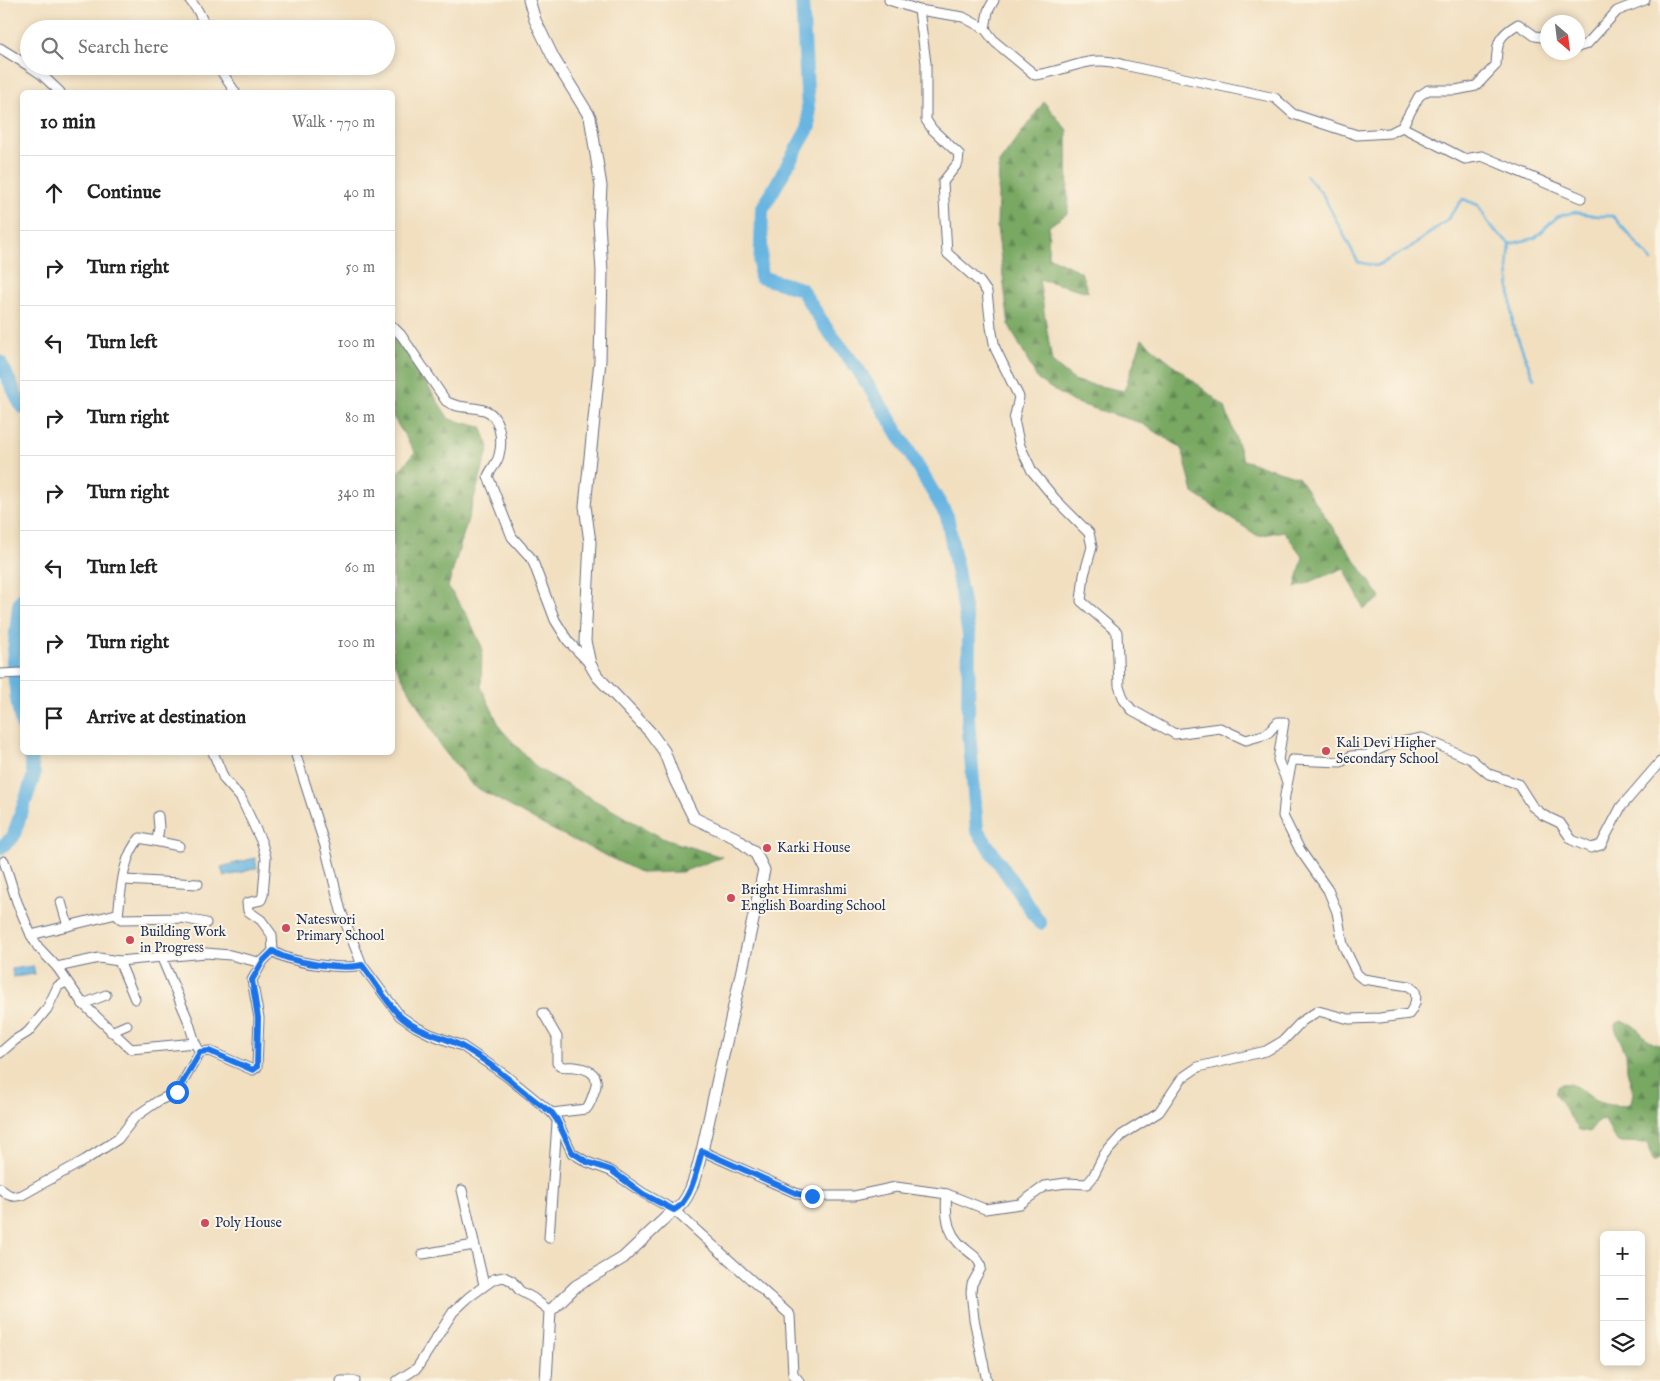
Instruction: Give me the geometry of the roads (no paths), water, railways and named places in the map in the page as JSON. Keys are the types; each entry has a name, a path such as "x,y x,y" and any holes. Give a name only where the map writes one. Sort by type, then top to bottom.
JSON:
{"street":[{"path":"190,0 202,20"},
{"path":"528,0 554,59 590,117 601,186 599,222 602,272 600,361 585,506 590,542 586,641 590,664"},
{"path":"889,0 919,10 963,17 985,29 995,42 1035,75 1048,74 1091,61 1110,60 1124,65 1275,98 1293,114 1357,135 1390,133 1402,127 1419,96 1428,90 1456,90 1476,86 1496,65 1497,47 1505,32 1518,24 1535,36 1540,37"},
{"path":"985,29 988,11 994,0"},
{"path":"1585,45 1618,11 1645,0"},
{"path":"919,10 926,63 926,120 932,129 958,154 958,163 943,182 947,253 980,282 987,292 995,348 1018,397 1014,420 1020,446 1032,471 1056,500 1089,533 1092,547 1084,575 1082,601 1117,632 1119,686 1124,700 1132,710 1175,734 1220,728 1246,740 1266,734 1278,722 1284,722 1278,760 1287,782"},
{"path":"0,48 20,60"},
{"path":"42,75 58,90"},
{"path":"224,75 234,90"},
{"path":"1402,127 1465,159 1482,156 1581,198"},
{"path":"395,329 446,401 453,406 487,410 494,418 499,428 499,456 488,476 512,536 532,559 556,620 568,642 650,732 664,751 675,780 694,818 736,838 756,854 764,870 702,1151 693,1181 682,1206 674,1210 623,1258 576,1286 550,1311 546,1381"},
{"path":"1,673 20,673"},
{"path":"702,1151 798,1194 812,1196 854,1196 896,1187 947,1194 986,1209 1020,1204 1045,1186 1066,1183 1087,1184 1093,1177 1104,1155 1122,1135 1159,1112 1182,1078 1198,1067 1266,1051 1283,1041 1302,1021 1318,1011 1349,1019 1380,1018 1409,1014 1414,1006 1417,999 1415,990 1409,986 1363,979 1357,974 1343,945 1337,912 1328,890 1300,850 1283,816 1292,760 1341,762 1351,756 1366,754 1391,744 1422,738 1471,759 1489,774 1518,784 1532,806 1543,815 1560,823 1572,840 1591,848 1601,845 1622,807 1660,762"},
{"path":"200,1052 209,1051 253,1070 257,1067 258,1018 252,980 262,963 273,951 272,935 262,920 248,911 246,907 247,903 261,900 264,895 266,858 262,843 241,798 224,779 213,755"},
{"path":"296,755 325,846 341,911 362,965 400,1016 416,1028 462,1046 505,1075 554,1116 572,1152 587,1162 611,1170 643,1194 674,1210 790,1315 793,1374 799,1381"},
{"path":"157,841 158,816"},
{"path":"118,916 128,857 135,843 140,838 179,846"},
{"path":"4,861 17,902 38,947 57,967 83,1004 111,1032 130,1049 196,1043"},
{"path":"124,880 198,884"},
{"path":"62,902 68,926"},
{"path":"32,935 116,914 121,918 183,918 206,923"},
{"path":"273,951 279,955 300,961 345,968 362,965"},
{"path":"57,967 99,958 119,961 206,953 230,955 262,963"},
{"path":"161,956 200,1052"},
{"path":"119,961 135,999"},
{"path":"0,1053 28,1032 47,1009 58,986 67,982"},
{"path":"83,1004 106,995"},
{"path":"543,1013 557,1037 557,1063 564,1068 576,1067 587,1071 594,1074 597,1079 597,1085 586,1109 554,1116"},
{"path":"111,1032 128,1025"},
{"path":"0,1188 8,1196 17,1197 22,1195 118,1140 135,1117 158,1101 177,1092 200,1052"},
{"path":"548,1238 554,1116"},
{"path":"462,1190 484,1285"},
{"path":"947,1194 945,1208 948,1223 957,1241 975,1257 980,1265 972,1284 971,1292 974,1320 987,1381"},
{"path":"423,1254 474,1245"},
{"path":"397,1381 417,1368 453,1312 494,1278 504,1277 512,1281 520,1291 550,1311"},
{"path":"340,1381 355,1381"}],"water":[{"path":"255,858 257,868 224,877 221,867"},
{"path":"33,966 35,974 13,977 12,969"}],"waterway":[{"path":"802,0 809,127 762,210 760,277 801,289 826,328 857,368 947,516 969,635 968,719 977,830 1040,923"},
{"path":"1306,175 1323,195 1358,262 1376,266 1408,249 1446,221 1463,199 1478,205 1490,226 1510,244 1535,238 1557,217 1574,212 1598,216 1613,216 1652,261"},
{"path":"1510,244 1508,268 1513,326 1534,379"},
{"path":"0,362 20,403"},
{"path":"20,603 13,662 20,715"},
{"path":"0,848 13,837 34,775 30,755"}],"place":[{"name":"Kali Devi Higher Secondary School","path":"1326,751"},
{"name":"Karki House","path":"767,848"},
{"name":"Bright Himrashmi English Boarding School","path":"731,898"},
{"name":"Nateswori Primary School","path":"286,928"},
{"name":"Building Work in Progress","path":"130,940"},
{"name":"Poly House","path":"205,1223"}]}
